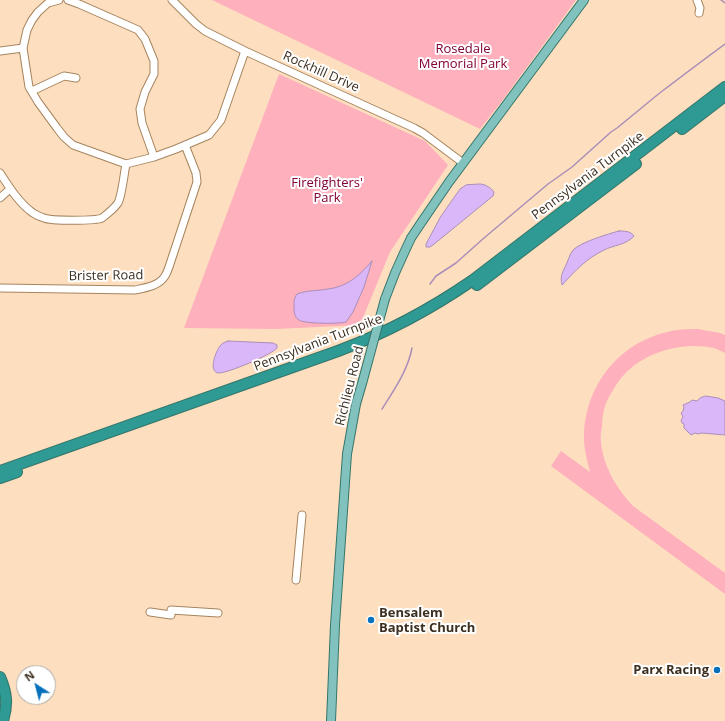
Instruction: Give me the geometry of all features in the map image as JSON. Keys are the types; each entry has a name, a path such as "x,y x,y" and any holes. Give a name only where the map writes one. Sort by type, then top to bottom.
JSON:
{"highway":[{"name":"Pennsylvania Turnpike","path":"0,471 338,351 374,336 415,316 473,280 725,87"},
{"name":"Pennsylvania Turnpike","path":"0,478 342,356 382,340 411,326 442,308 492,274 725,96"},
{"path":"0,677 5,690 7,702 3,721"},
{"path":"0,698 0,708"}],"main road":[{"name":"Richlieu Road","path":"331,721 335,625 347,454 356,404 385,299 411,238 463,163 584,0"}],"street":[{"path":"59,0 48,3 38,12 27,30 23,48 29,86 38,102 57,128 73,145 126,164 154,157 209,135 221,120 245,51"},
{"path":"68,0 138,30 145,39 154,61 154,74 145,92 140,109 142,123 154,157"},
{"name":"Rockhill Drive","path":"172,0 205,31 245,51 414,128 463,163"},
{"path":"697,0 700,6 699,14"},
{"path":"0,51 23,48"},
{"path":"32,91 64,76 76,78"},
{"name":"Brister Road","path":"0,288 135,290 148,288 165,278 197,182 196,172 185,145"},
{"path":"0,173 26,207 35,214 45,219 80,220 101,218 108,214 118,203 126,164"},
{"path":"0,198 10,188"},
{"path":"296,580 302,515"},
{"path":"150,612 170,615 171,610 218,614"}],"green space":[{"name":"Rosedale Memorial Park","path":"212,0 576,0 480,129"},
{"name":"Firefighters' Park","path":"279,74 425,141 448,165 390,252 360,325 276,329 184,328"},
{"path":"698,329 725,335 725,353 714,348 702,346 676,348 664,350 652,355 631,368 621,378 605,406 601,434 602,451 616,485 633,506 725,573 725,594 551,466 561,451 590,472 584,443 584,433 592,396 601,379 625,352 641,342 658,335 679,330"}],"shaded area":[{"path":"481,184 492,189 494,192 493,196 433,245 426,247 426,244 441,216 460,189 466,185"},
{"path":"619,231 629,232 634,236 624,243 604,250 592,257 577,269 562,285 562,273 573,250 588,241"},
{"path":"372,261 364,287 353,312 346,322 315,323 302,321 296,317 294,312 294,303 297,294 341,286 353,280"},
{"path":"228,341 273,343 277,345 277,348 267,355 249,363 218,373 215,371 213,365 215,356 221,345"},
{"path":"706,396 725,401 725,435 695,433 691,435 684,428 684,424 681,420 683,417 681,413 684,407 683,405 692,400 697,401"}],"waterway":[{"path":"721,0 725,3"},
{"path":"430,284 436,276 456,263 548,184 572,167 611,132 725,44"},
{"path":"382,409 404,372 412,348"}],"place":[{"name":"Bensalem Baptist Church","path":"371,620"},
{"name":"Parx Racing","path":"717,670"}]}
